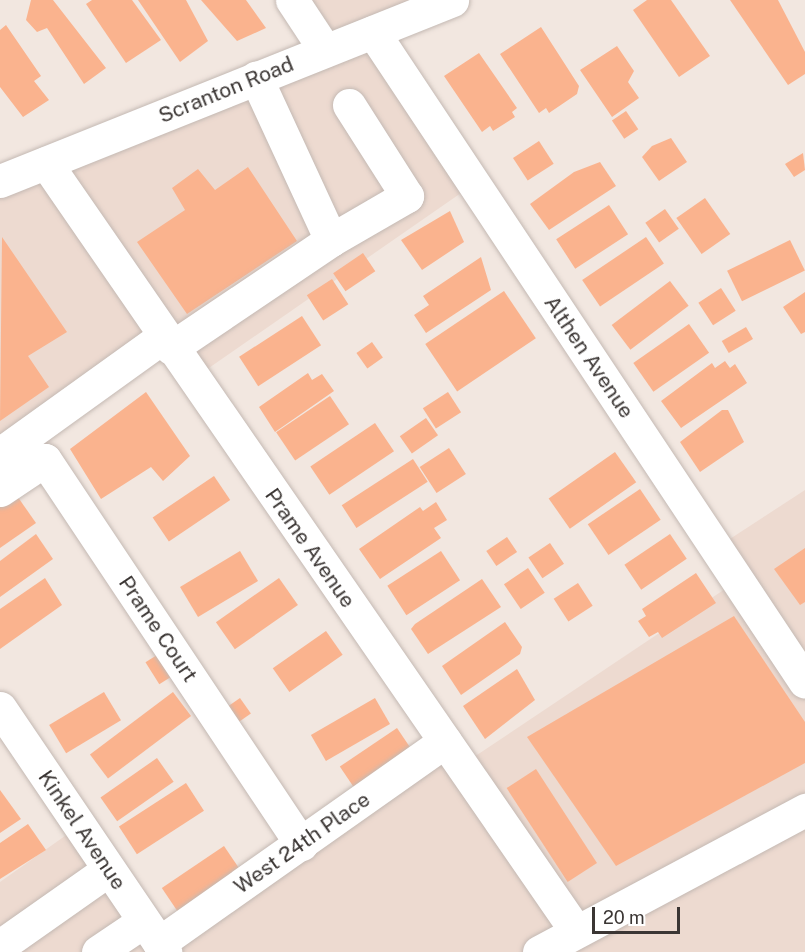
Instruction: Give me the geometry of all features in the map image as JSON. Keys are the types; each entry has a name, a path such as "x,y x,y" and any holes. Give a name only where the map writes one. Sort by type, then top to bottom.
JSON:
{"street":[{"path":"292,0 325,50"},
{"name":"Scranton Road","path":"0,181 373,32 435,3"},
{"name":"Althen Avenue","path":"373,32 805,682"},
{"path":"256,78 331,240"},
{"path":"0,454 167,343 331,240 407,196 349,105"},
{"name":"Prame Avenue","path":"46,163 167,343 576,931"},
{"name":"Prame Court","path":"0,490 45,460 301,844"},
{"name":"Kinkel Avenue","path":"0,708 156,939"},
{"name":"West 24th Place","path":"98,952 156,939 301,844 445,741"},
{"path":"538,952 805,810"},
{"path":"0,946 108,870"}],"shaded area":[{"path":"292,0 452,0 374,32 474,184 193,379 164,338 0,454 0,181 325,50"},
{"path":"805,490 805,952 0,952 0,882 79,826 159,943 445,741 462,765 737,581 716,548"}],"building":[{"path":"31,0 53,0 106,68 84,84 47,28 37,32 26,20"},
{"path":"92,0 132,0 161,40 126,63 86,4"},
{"path":"138,0 186,0 208,41 180,62"},
{"path":"201,0 246,0 266,28 237,41"},
{"path":"647,0 671,0 710,56 679,77 633,10"},
{"path":"730,0 778,0 805,52 805,74 788,85"},
{"path":"6,25 41,76 34,81 49,100 23,117 0,87 0,30"},
{"path":"541,27 579,86 577,94 549,113 546,108 539,113 500,54"},
{"path":"617,46 634,71 628,82 639,98 612,117 580,70"},
{"path":"479,53 517,108 512,112 515,117 493,131 490,126 482,132 444,76"},
{"path":"626,111 638,129 624,139 612,121"},
{"path":"671,138 687,162 659,181 642,157 652,146"},
{"path":"539,141 554,164 528,181 513,158"},
{"path":"803,153 805,170 794,177 785,164"},
{"path":"600,162 616,186 549,230 530,204 574,172"},
{"path":"248,167 297,241 187,314 137,242 185,210 172,188 198,169 215,190"},
{"path":"705,198 730,234 702,254 676,218"},
{"path":"609,205 628,234 575,269 556,239"},
{"path":"665,209 679,229 659,242 645,223"},
{"path":"450,211 464,242 422,270 401,240"},
{"path":"2,237 67,332 28,356 49,387 0,421"},
{"path":"646,237 664,264 600,307 582,280"},
{"path":"790,240 805,271 742,301 727,271"},
{"path":"363,253 375,271 345,291 333,273"},
{"path":"481,257 491,290 426,333 414,315 429,305 423,296"},
{"path":"332,279 348,304 323,320 307,295"},
{"path":"670,281 689,306 630,350 612,325"},
{"path":"721,288 736,311 713,325 698,303"},
{"path":"504,291 536,338 457,391 425,344"},
{"path":"805,292 805,332 801,334 783,307"},
{"path":"302,316 321,345 258,386 239,357"},
{"path":"689,324 709,353 653,392 633,363"},
{"path":"746,327 753,339 729,353 722,341"},
{"path":"372,342 383,358 367,368 356,353"},
{"path":"725,361 730,368 735,364 747,383 681,428 661,401 712,363 715,368"},
{"path":"308,373 312,380 322,374 334,391 275,432 259,407"},
{"path":"146,392 190,456 163,481 151,467 101,499 70,449"},
{"path":"448,392 461,412 436,428 423,408"},
{"path":"330,396 349,424 295,461 276,432"},
{"path":"722,410 728,410 744,442 700,472 680,442"},
{"path":"426,418 438,435 412,454 400,436"},
{"path":"375,423 394,451 329,495 310,467"},
{"path":"449,448 466,474 437,493 420,467"},
{"path":"615,452 636,482 570,529 549,498"},
{"path":"413,459 428,482 356,528 342,505"},
{"path":"214,476 230,500 169,541 153,517"},
{"path":"640,489 661,520 608,555 588,524"},
{"path":"15,493 36,523 0,548 0,504"},
{"path":"436,502 447,520 434,528 441,538 380,579 359,549 420,507 423,511"},
{"path":"36,534 53,559 0,597 0,561"},
{"path":"670,534 687,559 641,590 624,565"},
{"path":"507,537 517,552 496,566 486,551"},
{"path":"550,543 564,564 542,578 528,558"},
{"path":"805,548 805,602 800,605 774,569"},
{"path":"240,551 258,581 198,617 180,587"},
{"path":"441,551 460,580 406,615 387,586"},
{"path":"528,568 545,593 521,609 504,584"},
{"path":"696,573 716,603 662,638 658,632 649,637 638,621 646,616 642,609"},
{"path":"45,578 62,605 0,649 0,609"},
{"path":"279,578 298,605 235,649 216,622"},
{"path":"482,579 501,607 428,654 411,629"},
{"path":"578,583 593,606 568,621 554,599"},
{"path":"734,616 805,722 805,763 616,866 527,737"},
{"path":"505,622 522,647 520,654 461,695 442,666"},
{"path":"326,631 343,655 289,692 273,668"},
{"path":"165,650 179,672 159,684 145,662"},
{"path":"517,669 535,700 485,739 463,706"},
{"path":"104,692 121,720 66,753 49,725"},
{"path":"173,692 191,716 108,779 90,755"},
{"path":"240,698 251,714 239,722 229,706"},
{"path":"375,698 390,724 326,761 311,735"},
{"path":"397,728 415,755 358,793 340,767"},
{"path":"157,758 174,782 117,821 100,798"},
{"path":"536,769 597,863 568,882 507,788"},
{"path":"186,783 204,811 137,854 119,827"},
{"path":"0,790 21,819 0,833"},
{"path":"28,824 46,850 0,879 0,843"},
{"path":"224,846 242,873 180,914 162,888"}]}
